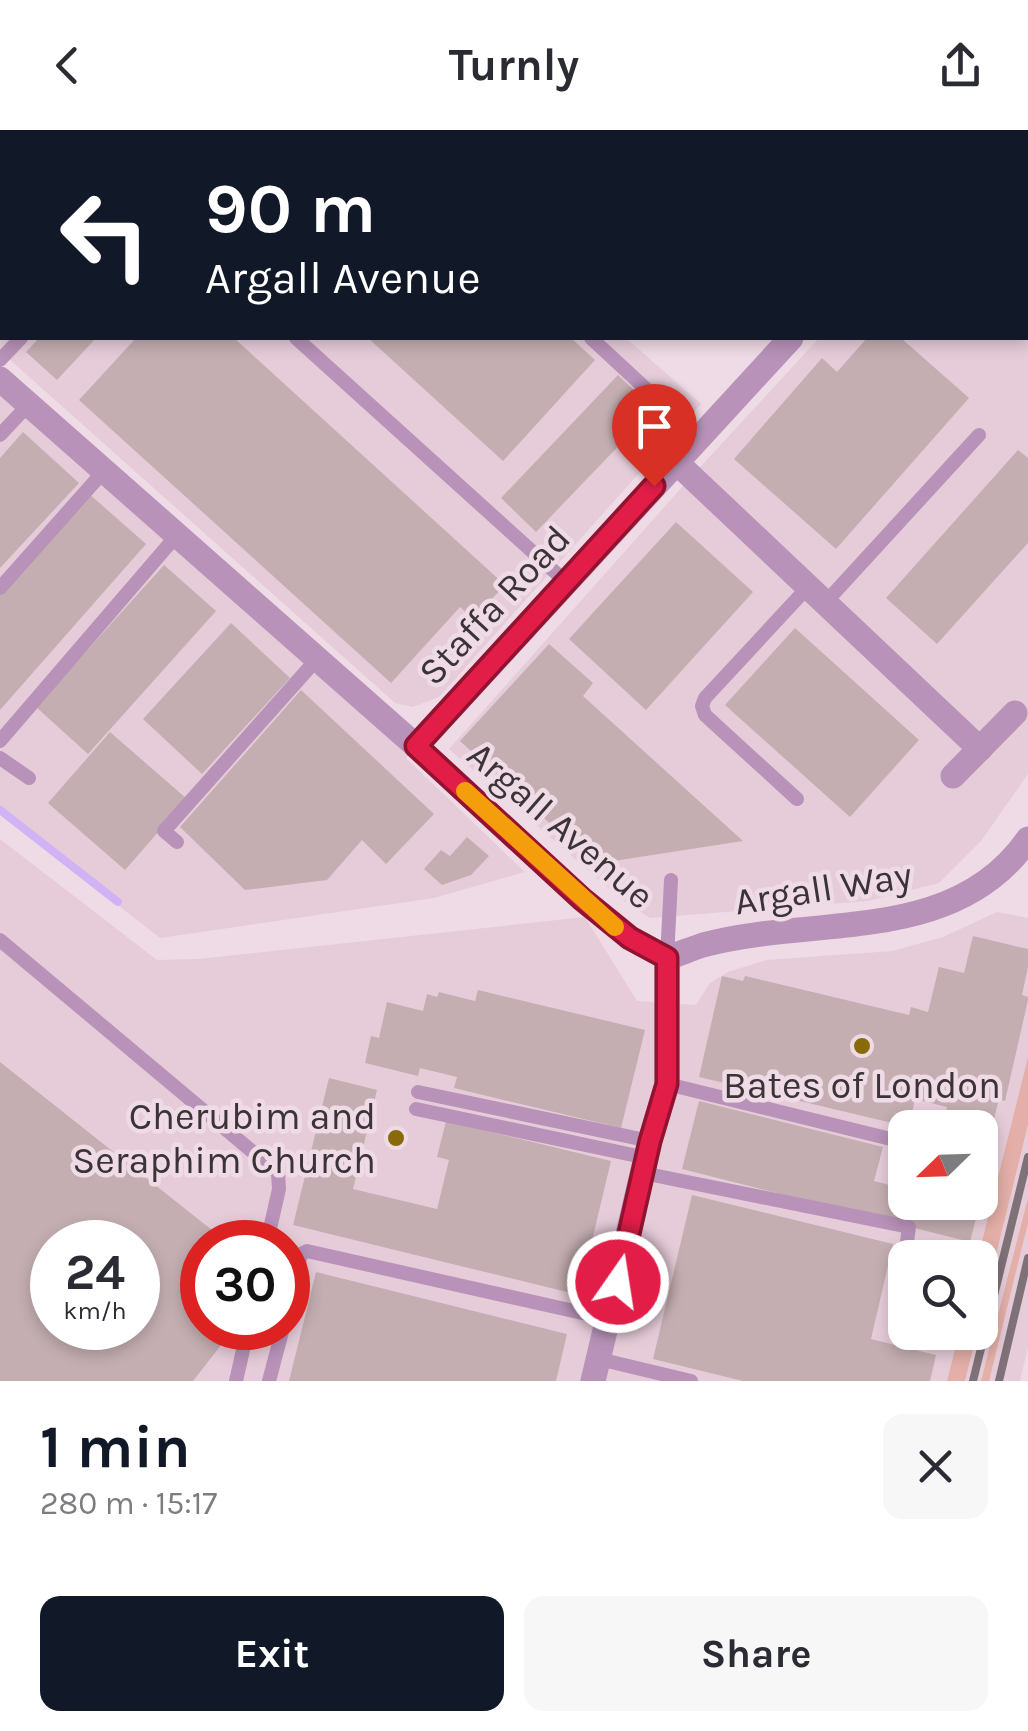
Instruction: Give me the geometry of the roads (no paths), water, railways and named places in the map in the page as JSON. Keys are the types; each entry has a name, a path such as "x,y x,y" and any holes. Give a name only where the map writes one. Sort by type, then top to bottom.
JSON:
{"street":[{"name":"Staffa Road","path":"416,746 789,340"},
{"name":"Argall Avenue","path":"0,379 416,746 582,899 617,941 667,958 667,1084 596,1370"},
{"path":"676,462 980,748"},
{"path":"954,776 1015,713"},
{"name":"Argall Way","path":"667,958 719,942 905,917 934,909 981,885 1028,839"}],"lane":[{"path":"0,360 19,340"},
{"path":"298,340 566,582"},
{"path":"593,340 698,438"},
{"path":"0,435 29,404"},
{"path":"797,799 705,714 705,698 817,595 979,435"},
{"path":"0,588 104,471"},
{"path":"0,741 177,535"},
{"path":"177,842 164,832 318,659"},
{"path":"0,758 29,778"},
{"path":"667,958 671,880"},
{"path":"0,940 278,1172 280,1190 273,1220"},
{"path":"667,1084 888,1137"},
{"path":"418,1092 909,1227 907,1240"},
{"path":"416,1109 647,1157"},
{"path":"310,1251 609,1319"},
{"path":"236,1381 243,1350"},
{"path":"269,1381 277,1350"},
{"path":"596,1370 692,1381"}],"waterway":[{"path":"0,810 118,902"}],"railway":[{"path":"973,1381 1028,1157"},
{"path":"999,1381 1028,1258"}],"place":[{"name":"Bates of London","path":"862,1046"},
{"name":"Cherubim and Seraphim Church","path":"396,1138"}]}
